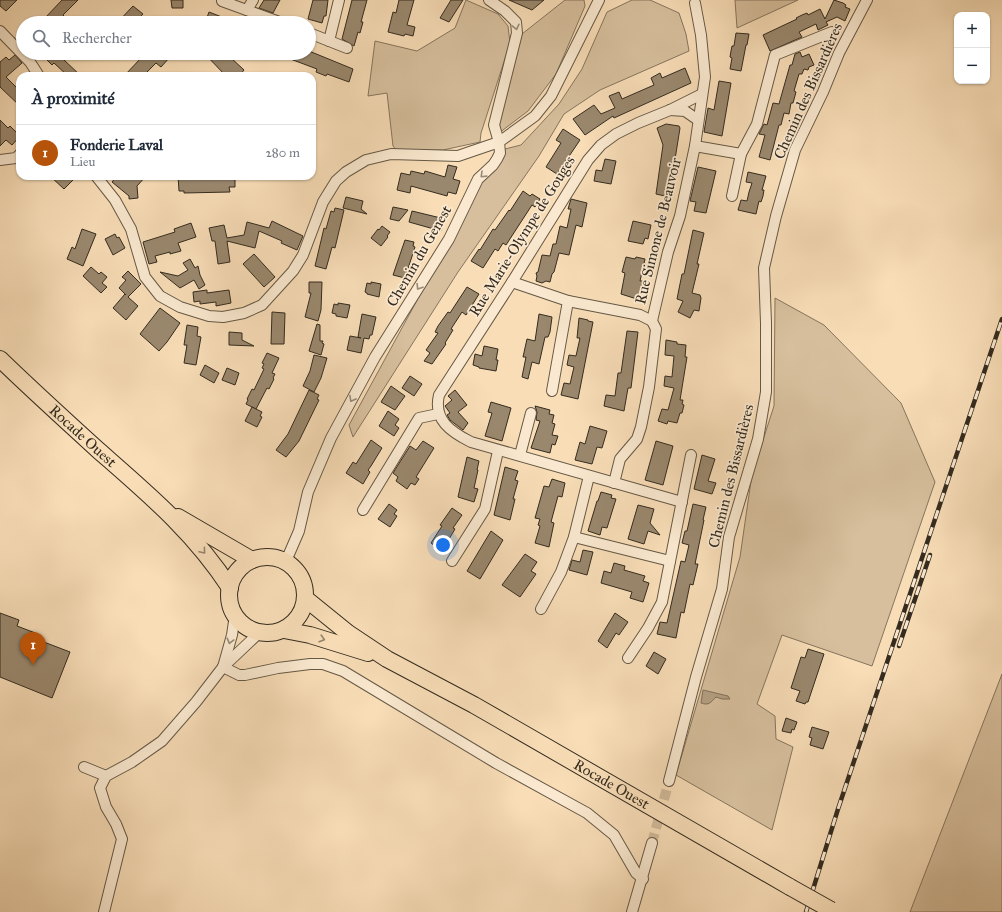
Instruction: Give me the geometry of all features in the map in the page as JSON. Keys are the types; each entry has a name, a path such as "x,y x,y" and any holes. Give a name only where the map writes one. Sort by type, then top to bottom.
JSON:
{"main road":[{"name":"Rocade Ouest","path":"0,359 64,419 168,511 210,559 230,588"},
{"name":"Rocade Ouest","path":"168,511 252,560"},
{"path":"264,557 275,557 286,561 295,568 302,577 306,599 302,612 295,622 284,630 272,633 259,633 245,626 235,615 231,606 229,597 234,576 242,566 252,560 264,557"},
{"name":"Rocade Ouest","path":"306,599 348,633 387,659 474,705 833,911"},
{"name":"Rocade Ouest","path":"284,630 310,635 387,659"}],"street":[{"path":"247,10 253,0"},
{"path":"328,41 339,0"},
{"name":"Chemin du Genest","path":"286,561 299,531 308,492 331,438 375,357 449,239 478,179 493,165 500,153 499,142 494,125 517,32 516,22 505,11 489,0"},
{"path":"99,180 115,200 131,228 145,277 160,296 180,307 209,316 223,317 244,313 262,306 293,272 303,255 323,202 336,181 346,172 366,160 391,154 458,156 499,142 535,116 551,96 599,0"},
{"name":"Chemin des Bissardières","path":"669,781 696,677 722,589 729,537 758,439 766,392 764,268 776,216 795,150 823,92 839,53 867,0"},
{"path":"222,1 263,16"},
{"name":"Rue Simone de Beauvoir","path":"614,483 620,459 638,439 645,413 656,329 652,320 668,252 680,216 695,146 705,77 701,35 694,1"},
{"path":"0,31 16,48"},
{"path":"732,196 741,154 757,124 775,54 832,32"},
{"path":"316,36 347,48"},
{"path":"28,60 36,72"},
{"name":"Rue Marie-Olympe de Gouges","path":"438,414 437,404 439,395 588,160 601,145 616,134 702,94"},
{"path":"670,110 685,112 698,120"},
{"path":"695,146 741,154"},
{"path":"0,160 16,158"},
{"path":"512,282 568,301 640,315 652,320"},
{"path":"552,391 568,301"},
{"path":"520,455 531,413"},
{"path":"363,510 419,418 438,414 453,433 471,442 498,451 520,455 682,502"},
{"path":"452,561 485,509 498,451"},
{"path":"628,658 648,628 662,602 691,455"},
{"path":"541,609 561,572 574,537 589,476"},
{"path":"574,537 670,561"},
{"path":"223,667 232,635 235,615"},
{"path":"104,912 122,839 116,824 106,807 100,788 106,776 132,762 162,741 196,702 223,667 259,633"},
{"path":"223,667 239,675 245,676 278,668 310,664 322,664 343,671 496,763 587,813 614,835 636,873 643,878"},
{"path":"84,767 106,776"},
{"path":"632,912 652,843"}],"shaded area":[{"path":"466,0 498,14 508,26 510,43 481,133 480,142 443,150 397,151 393,146 387,93 368,96 375,41 417,51 455,28"},
{"path":"565,0 584,0 585,6 556,74 528,111 499,133 497,126 522,34"},
{"path":"632,0 650,0 679,13 686,34 689,51 600,90 564,114 539,156 458,272 353,437 349,425 480,185 505,149 521,145 559,104 582,69 607,12"},
{"path":"735,0 798,0 737,28"},
{"path":"775,298 824,325 901,403 935,482 872,666 782,635 757,704 775,716 776,739 793,747 772,830 676,775 740,557 752,474 774,406"},
{"path":"1002,674 1002,912 910,912"},
{"path":"703,690 728,696 730,699 716,697 708,704 701,703"}],"building":[{"path":"0,0 17,0 6,11 0,6"},
{"path":"62,0 78,0 63,15 64,16 47,16"},
{"path":"171,0 183,0 183,8 172,8"},
{"path":"264,0 280,0 273,13 259,8"},
{"path":"313,0 328,0 326,16 324,16 322,23 316,21 316,16 309,16"},
{"path":"352,0 367,0 361,22 363,22 360,33 358,32 354,46 342,39"},
{"path":"399,0 414,0 407,25 415,27 413,36 405,34 404,36 388,32 393,12 396,13"},
{"path":"451,0 463,0 449,22 440,18"},
{"path":"509,0 544,0 532,10"},
{"path":"834,0 843,3 846,5 845,7 850,9 845,21 837,17 826,22 828,25 818,30 816,24 799,32 802,37 770,51 763,35 797,19 796,18 802,15 807,13 808,15 820,9 825,19"},
{"path":"133,6 143,14 141,16 124,16"},
{"path":"209,12 219,16 208,16"},
{"path":"736,33 749,34 741,71 730,69 732,58 730,57 731,51 732,46 734,46"},
{"path":"800,52 802,57 809,54 814,65 809,67 808,70 804,69 802,74 799,74 794,91 796,92 793,103 791,103 789,114 784,113 781,125 779,125 770,160 759,157 765,135 759,134 764,124 767,125 773,103 779,104 790,65 792,65 795,54"},
{"path":"316,54 353,69 349,82 327,74 326,76 316,72 317,69 293,60 316,60"},
{"path":"15,55 16,60 19,60 22,63 6,77 16,87 16,102 0,87 0,62 6,57 9,60"},
{"path":"47,60 64,60 77,72 64,72 54,63 52,65"},
{"path":"139,60 167,60 161,67 156,63 147,72 128,72"},
{"path":"211,60 233,60 244,70 242,72 222,72"},
{"path":"685,68 691,83 614,118 613,116 585,135 573,119 594,105 601,114 615,108 609,96 619,92 622,99 654,85 651,78 660,73 662,78"},
{"path":"719,81 731,83 722,136 704,132 708,108 714,110"},
{"path":"0,120 8,128 10,126 16,132 16,140 12,145 6,140 0,146"},
{"path":"666,124 679,126 680,128 669,197 656,194 663,145 657,128"},
{"path":"563,129 580,140 557,174 546,167 561,143 556,140"},
{"path":"605,159 616,161 611,184 594,181 596,170 602,171"},
{"path":"448,165 457,167 453,179 460,181 456,194 448,192 447,196 411,186 410,193 397,190 401,173 410,175 411,171 424,174 425,171 445,177"},
{"path":"698,167 716,171 706,213 694,211 696,202 690,201"},
{"path":"748,172 766,176 762,190 764,190 763,196 761,202 759,201 756,214 738,210 741,200 747,201 752,183 746,182"},
{"path":"54,180 73,180 64,189"},
{"path":"114,180 142,180 137,186 138,198 129,199 129,196 112,182"},
{"path":"178,180 235,180 235,187 229,187 230,192 184,193 184,191 179,191"},
{"path":"523,191 530,196 532,194 540,199 535,207 532,205 506,245 503,243 498,251 495,249 483,268 471,261 493,229 495,230 509,210 510,211"},
{"path":"346,197 363,201 361,209 367,214 343,208"},
{"path":"571,199 587,203 582,227 576,225 569,255 559,253 550,282 546,281 542,283 536,281 536,273 538,272 542,255 550,256 553,244 556,244 560,226 567,228 571,209 568,209"},
{"path":"393,207 408,210 399,221 390,219"},
{"path":"335,208 344,210 335,248 332,247 326,269 315,266 324,228 326,229 331,211 334,212"},
{"path":"412,211 445,219 441,231 409,222"},
{"path":"272,221 303,236 297,250 281,243 282,241 259,231 255,248 227,241 230,262 218,264 215,241 212,241 209,228 224,225 227,238 244,235 247,222 269,228"},
{"path":"633,221 651,225 648,239 645,238 643,244 628,241"},
{"path":"191,223 196,237 178,243 181,251 155,256 157,262 149,264 143,242 175,232 174,229"},
{"path":"382,226 390,232 381,246 371,238"},
{"path":"82,229 96,234 83,266 67,259 72,247 75,249"},
{"path":"693,230 704,233 692,293 700,295 699,311 694,310 690,318 678,312 683,301 677,299"},
{"path":"115,234 117,238 119,237 125,248 113,255 105,239"},
{"path":"405,240 414,242 413,246 415,247 405,278 393,275"},
{"path":"254,254 275,277 264,287 243,264"},
{"path":"626,257 645,259 640,281 643,281 640,300 621,294 625,273 622,272"},
{"path":"190,259 195,268 198,266 200,275 205,285 199,289 194,280 180,288 160,272 178,276 188,270 183,263"},
{"path":"91,267 99,274 101,272 107,277 102,283 107,287 101,293 83,276"},
{"path":"128,271 141,284 128,297 138,306 126,320 113,308 125,294 119,288 126,280 122,277"},
{"path":"309,282 322,282 321,310 318,321 305,317 311,293 309,293"},
{"path":"371,282 381,284 379,297 367,294 365,292 367,283 371,284"},
{"path":"467,287 479,294 466,315 462,312 451,329 453,330 445,343 446,344 432,364 424,361 430,353 426,350 438,333 435,332 438,326 448,312 450,313"},
{"path":"207,290 207,293 229,290 231,303 216,306 216,302 200,304 200,301 194,302 193,292"},
{"path":"338,303 350,305 347,318 336,316 336,314 332,313 334,304 338,305"},
{"path":"160,308 180,323 159,351 140,334"},
{"path":"272,312 285,313 284,344 271,344"},
{"path":"362,314 376,317 372,335 370,335 369,339 364,338 361,353 347,350 350,336 361,338 358,337"},
{"path":"539,314 552,317 550,332 548,337 545,337 539,364 532,362 528,379 522,377 526,357 523,357 527,339 535,341"},
{"path":"579,318 593,322 578,399 561,395 564,383 570,384 574,367 567,365 569,355 576,356 580,338 577,338"},
{"path":"317,324 320,325 320,341 323,341 322,343 324,344 321,355 309,351"},
{"path":"187,325 198,327 197,336 201,337 196,365 184,363 187,345 184,345"},
{"path":"627,331 638,332 631,388 628,388 624,411 604,406 606,395 615,396 618,373 621,373"},
{"path":"229,332 242,333 242,340 254,346 229,345"},
{"path":"666,340 677,342 677,344 686,345 685,357 687,357 680,400 683,400 682,404 684,405 682,413 680,413 677,423 668,421 667,424 658,421 662,409 668,410 674,388 664,386 665,376 672,377 674,356 665,355"},
{"path":"484,346 498,349 496,371 479,368 473,365 475,354 482,356"},
{"path":"267,353 279,358 272,373 275,374 274,379 269,389 267,388 256,409 246,404 252,389 254,390 264,369 262,368 264,364 262,363"},
{"path":"314,355 327,358 321,378 314,392 303,386 310,371"},
{"path":"205,365 219,373 214,383 200,375"},
{"path":"227,368 239,373 235,385 222,380"},
{"path":"410,376 422,384 414,396 402,388"},
{"path":"391,386 405,396 395,410 381,402"},
{"path":"309,390 319,395 317,399 319,400 299,441 286,457 276,450 288,434"},
{"path":"455,390 467,405 458,412 468,423 463,430 450,420 447,415 450,413 445,406 452,400 448,396"},
{"path":"491,402 511,408 502,441 485,436 492,413 488,412"},
{"path":"535,406 550,410 549,414 554,415 552,423 555,424 552,435 558,436 555,445 552,444 550,453 531,448 540,421 536,420 537,412"},
{"path":"252,407 262,412 260,416 262,417 257,427 245,421"},
{"path":"388,411 399,419 395,425 399,428 394,436 379,426"},
{"path":"590,426 607,431 602,448 597,447 592,464 575,460 580,442 585,444"},
{"path":"371,440 382,448 368,470 370,472 363,484 346,473 353,462 356,464"},
{"path":"423,441 434,448 416,477 419,479 415,485 411,483 407,489 396,481 398,477 393,473 410,446 416,450"},
{"path":"656,441 673,446 663,485 645,480"},
{"path":"702,455 715,459 708,481 716,483 712,494 694,489"},
{"path":"467,457 479,461 474,488 478,489 474,502 458,497"},
{"path":"505,467 518,471 515,480 518,481 513,499 515,499 510,520 494,515"},
{"path":"552,479 565,483 562,497 558,496 551,522 554,523 549,547 535,543 540,526 538,525 540,519 535,518 544,486 549,487"},
{"path":"601,492 612,495 611,498 616,499 607,528 602,527 600,535 588,531"},
{"path":"389,504 397,510 394,514 397,516 390,527 378,519"},
{"path":"693,504 706,507 695,564 698,564 693,585 690,584 684,613 681,612 676,638 657,634 660,622 667,623 681,561 685,562 689,545 682,543 685,531 687,531"},
{"path":"638,505 654,509 650,523 660,535 648,531 644,544 628,539"},
{"path":"452,508 462,515 453,528 455,529 442,551 431,543 442,526 440,525"},
{"path":"491,531 503,540 480,579 467,571"},
{"path":"583,550 593,552 587,575 569,570 572,560 580,562"},
{"path":"525,554 537,562 531,571 536,574 520,597 502,585"},
{"path":"614,563 625,566 624,570 645,576 643,581 649,583 643,602 630,598 632,592 601,583 604,571 611,573"},
{"path":"0,613 19,620 17,626 38,634 36,639 70,652 52,698 0,677"},
{"path":"615,613 628,622 619,635 616,633 607,648 598,641"},
{"path":"808,649 824,654 808,702 805,704 796,701 800,691 791,688 801,657 805,658"},
{"path":"654,652 666,659 658,674 646,666"},
{"path":"786,718 797,722 791,733 782,731"},
{"path":"812,727 829,732 823,749 810,745 812,738 809,737"}],"tunnel":[{"path":"652,843 669,781"}],"railway":[{"path":"806,912 838,809 1002,319"},
{"path":"899,646 930,555"}],"place":[{"name":"Fonderie Laval","path":"33,665"}]}
